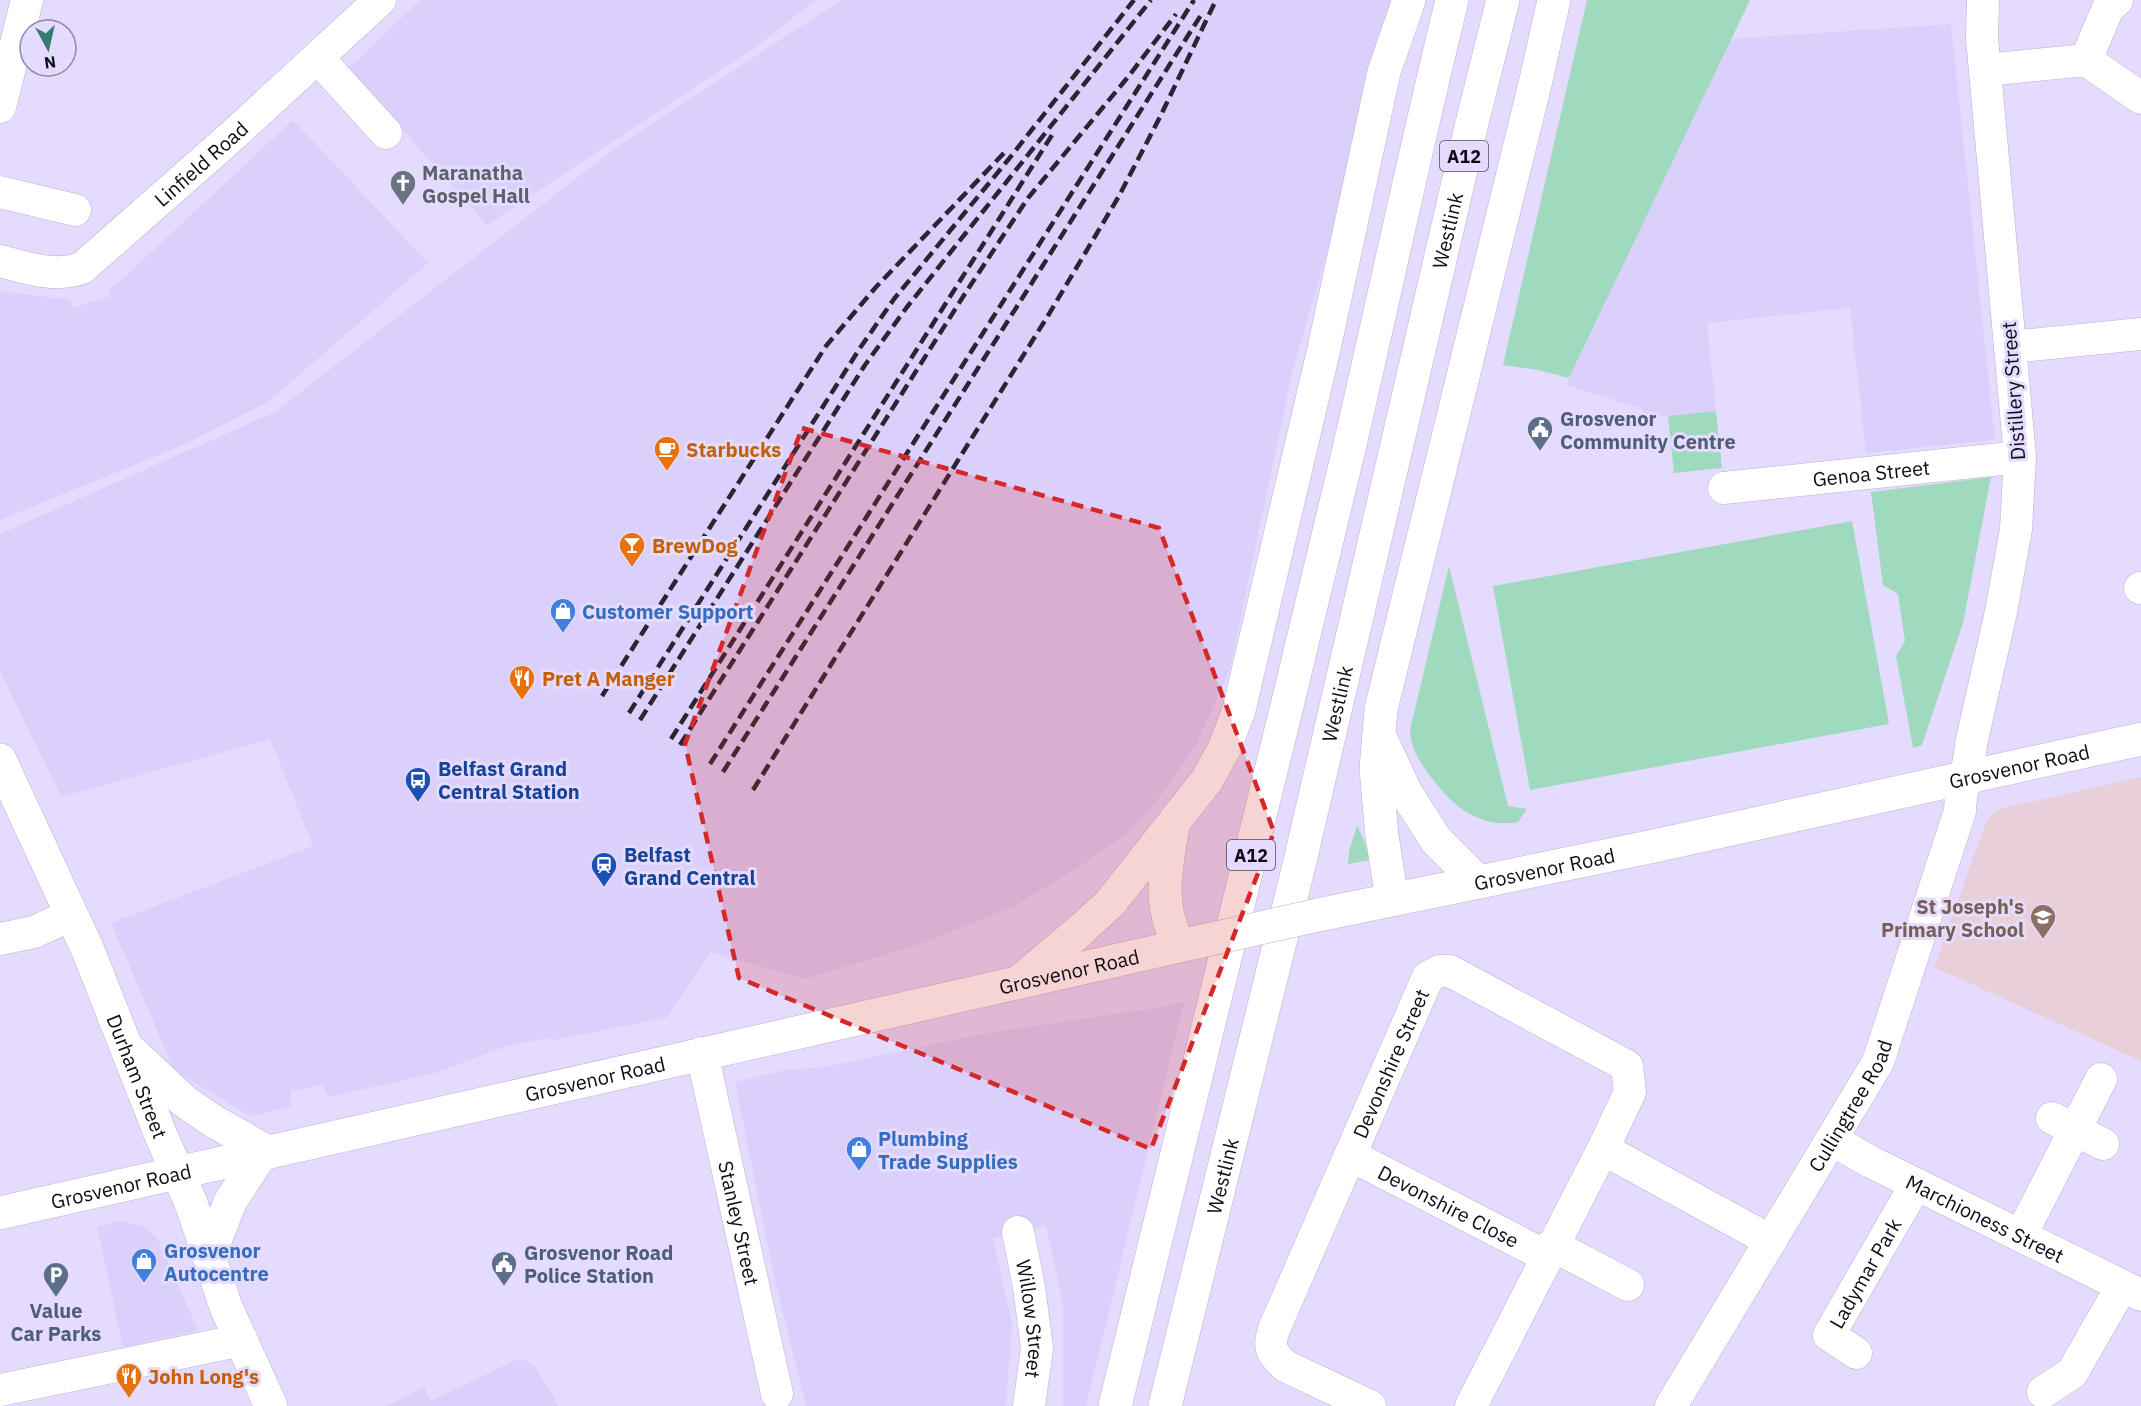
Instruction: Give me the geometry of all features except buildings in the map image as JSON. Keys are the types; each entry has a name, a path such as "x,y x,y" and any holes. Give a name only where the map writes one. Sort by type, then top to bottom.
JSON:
{"main road":[{"path":"1021,980 1111,902 1207,780 1224,749 1239,710 1323,353 1384,72 1409,0"},
{"name":"A12","path":"1115,1406 1292,687 1452,0"},
{"name":"Westlink","path":"1165,1406 1300,861 1471,127 1503,0"},
{"path":"1392,899 1378,804 1376,769 1381,709 1554,0"},
{"path":"1378,732 1406,793 1436,840 1478,882"},
{"name":"Grosvenor Road","path":"0,1213 1021,980 2141,739"},
{"name":"Durham Street","path":"0,760 87,948 178,1173 226,1307 272,1406"},
{"path":"1174,822 1164,879 1167,911 1173,934 1179,943 1193,942"},
{"path":"125,1046 184,1101 264,1153 230,1202 209,1256"}],"street":[{"path":"0,107 27,0"},
{"name":"Linfield Road","path":"0,261 54,273 82,268 380,0"},
{"name":"Distillery Street","path":"1965,778 2016,529 2020,457 1982,38 1983,0"},
{"path":"2086,60 2108,8 2117,0"},
{"path":"318,58 386,133"},
{"path":"1986,70 2086,60 2141,98"},
{"path":"0,192 75,210"},
{"path":"2010,346 2141,334"},
{"name":"Genoa Street","path":"1724,488 2020,457"},
{"name":"Cullingtree Road","path":"1672,1406 1878,1062 1958,818 1965,778"},
{"path":"0,939 34,932 71,915"},
{"name":"Devonshire Street","path":"1370,1406 1285,1366 1274,1355 1269,1344 1428,977 1439,971 1450,971 1627,1066 1630,1092 1603,1149"},
{"name":"Stanley Street","path":"702,1053 777,1394"},
{"path":"2021,1235 2063,1124 2101,1079"},
{"path":"2063,1124 2103,1144"},
{"name":"Marchioness Street","path":"1832,1140 1871,1162 2131,1291"},
{"path":"1471,1406 1603,1149 1771,1241"},
{"name":"Devonshire Close","path":"1350,1155 1549,1251 1628,1285"},
{"name":"Ladymar Park","path":"1856,1353 1830,1335 1916,1184"},
{"name":"Willow Street","path":"1018,1232 1029,1287 1037,1348 1029,1406"},
{"path":"2043,1392 2072,1373 2131,1291"},
{"path":"0,1389 242,1340"}],"highlighted area":[{"path":"802,428 1159,528 1274,832 1151,1149 739,978 685,744"}],"shaded area":[{"path":"420,0 816,0 758,45 487,225 348,69"},
{"path":"841,0 1400,0 1292,373 1230,669 1196,745 1154,805 1126,834 1085,863 1017,905 923,943 805,979 711,952 666,1018 554,1040 547,1038 504,1047 435,1073 329,1097 322,1085 291,1091 290,1107 250,1116 174,1070 111,923 313,846 270,739 61,797 0,671 0,534 275,412 614,149"},
{"path":"1951,24 1995,440 1866,453 1850,308 1707,323 1716,411 1644,418 1643,409 1566,385 1731,39"},
{"path":"293,120 428,263 268,402 183,445 0,520 0,291 70,300 73,308 111,296 108,288 117,284"},
{"name":"St Joseph's Primary School","path":"2141,777 2141,1061 1934,967 1990,816 2000,809"},
{"path":"1184,1002 1086,1406 1063,1406 1063,1303 1046,1226 993,1238 1012,1325 1006,1406 806,1406 776,1285 735,1082 780,1071 824,1067 982,1034"},
{"name":"Grosvenor Autocentre","path":"121,1221 143,1226 157,1238 198,1330 123,1347 97,1227"},
{"path":"520,1358 535,1366 559,1406 386,1406 424,1387 431,1401"}],"green space":[{"path":"1587,0 1750,0 1569,378 1538,370 1503,365"},
{"path":"1716,411 1722,468 1674,473 1668,416"},
{"path":"1991,477 1963,623 1922,745 1913,748 1896,656 1905,641 1898,594 1883,585 1871,492"},
{"path":"1852,521 1889,724 1530,790 1493,586"},
{"path":"1449,566 1508,806 1527,809 1518,822 1490,822 1466,812 1446,795 1428,773 1413,748 1410,730"},
{"path":"1357,826 1370,860 1348,864 1349,851"}],"railway":[{"path":"629,713 860,348 894,299 1008,160 1134,0"},
{"path":"640,720 865,365 907,307 1151,0"},
{"path":"710,764 1194,0"},
{"path":"753,790 1049,314 1119,196 1216,0"},
{"path":"680,745 966,292 1028,198 1128,77 1176,14"},
{"path":"723,772 1201,15"},
{"path":"671,739 1052,135"},
{"path":"602,696 826,346 876,287 1004,153"}],"place":[{"name":"Maranatha Gospel Hall","path":"403,206"},
{"name":"Grosvenor Community Centre","path":"1540,452"},
{"name":"Starbucks","path":"667,472"},
{"name":"BrewDog","path":"632,568"},
{"name":"Customer Support","path":"563,634"},
{"name":"Pret A Manger","path":"522,701"},
{"name":"Belfast Grand Central Station","path":"418,803"},
{"name":"Belfast Grand Central","path":"604,888"},
{"name":"St Joseph's Primary School","path":"2043,940"},
{"name":"Plumbing Trade Supplies","path":"859,1172"},
{"name":"Grosvenor Autocentre","path":"144,1284"},
{"name":"Grosvenor Road Police Station","path":"504,1287"},
{"name":"Value Car Parks","path":"56,1298"},
{"name":"John Long's","path":"129,1399"}]}
